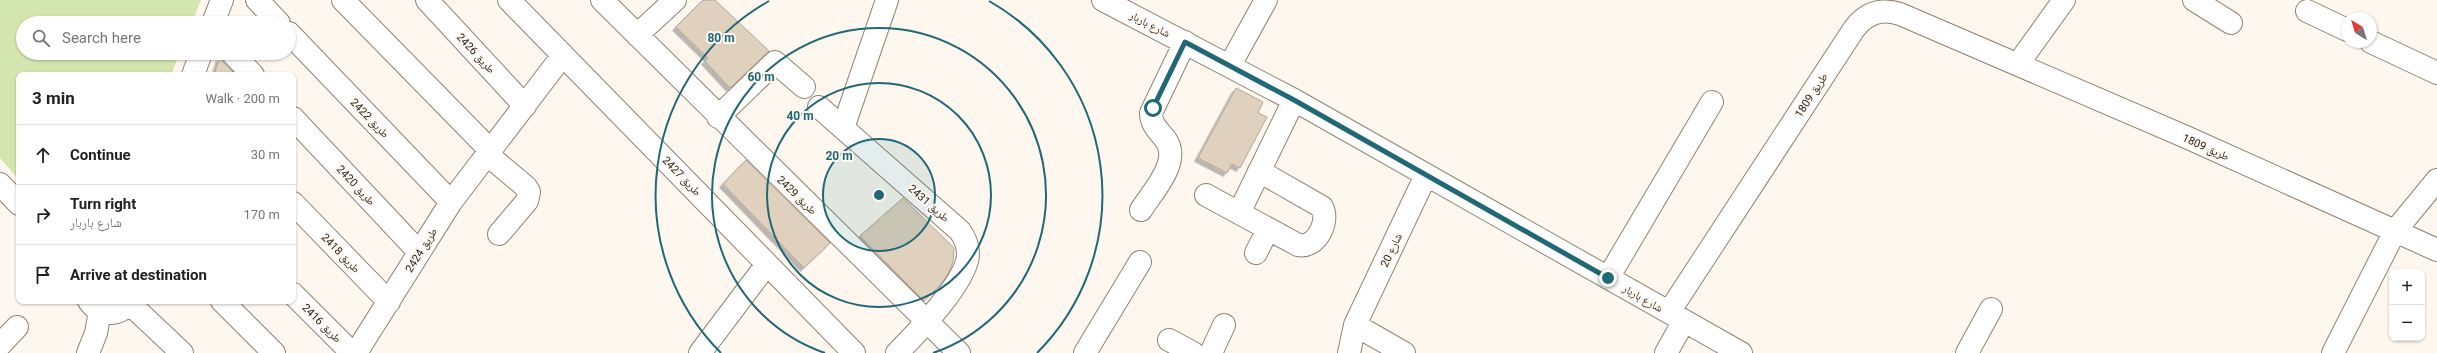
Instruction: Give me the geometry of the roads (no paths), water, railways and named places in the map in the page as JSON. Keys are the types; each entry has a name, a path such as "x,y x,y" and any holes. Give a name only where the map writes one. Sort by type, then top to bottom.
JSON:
{"street":[{"path":"216,16 222,0"},
{"path":"257,0 272,16"},
{"path":"342,0 490,153 526,187 529,192 527,201 499,234"},
{"name":"طريق 2426","path":"427,0 525,106"},
{"name":"طريق 2427","path":"509,0 854,353"},
{"name":"طريق 2429","path":"602,0 718,117 959,353"},
{"path":"636,35 675,0"},
{"path":"843,128 887,0"},
{"name":"شارع باربار","path":"1103,0 1230,65 1294,100 1741,353"},
{"path":"1230,65 1266,0"},
{"path":"2018,64 2064,0"},
{"path":"2194,0 2231,24"},
{"path":"2307,11 2341,27"},
{"name":"طريق 1809","path":"1666,353 1676,317 1854,28 1864,18 1878,12 1893,12 2018,64 2437,250"},
{"name":"طريق 2422","path":"296,41 451,202"},
{"path":"1141,210 1169,165 1170,150 1153,124 1151,113 1185,42"},
{"path":"2377,45 2437,73"},
{"name":"طريق 2424","path":"356,353 451,202 490,153 563,55"},
{"path":"194,72 198,60"},
{"path":"239,60 250,72"},
{"path":"718,117 775,62 804,87"},
{"path":"1238,213 1294,100"},
{"path":"1608,278 1712,102"},
{"name":"طريق 2431","path":"819,107 954,225 965,238 968,246 967,263 928,322"},
{"name":"طريق 2420","path":"296,121 419,252"},
{"path":"1206,196 1298,245 1306,246 1315,240 1325,221 1325,212 1319,204 1259,171"},
{"name":"شارع 20","path":"1349,353 1356,325 1426,175"},
{"path":"2333,353 2395,231 2437,180"},
{"path":"0,184 16,201"},
{"name":"طريق 2418","path":"296,206 389,302"},
{"path":"1256,253 1268,228"},
{"path":"1086,353 1140,262"},
{"path":"700,353 767,264"},
{"name":"طريق 2416","path":"296,297 352,353"},
{"path":"88,353 96,333 94,306 112,313 125,308 128,304"},
{"path":"132,304 182,353"},
{"path":"225,304 274,353"},
{"path":"1967,353 1992,309"},
{"path":"897,353 928,322"},
{"path":"1211,353 1224,325"},
{"path":"1356,325 1404,353"},
{"path":"0,345 17,327"},
{"path":"1169,340 1193,353"}]}
